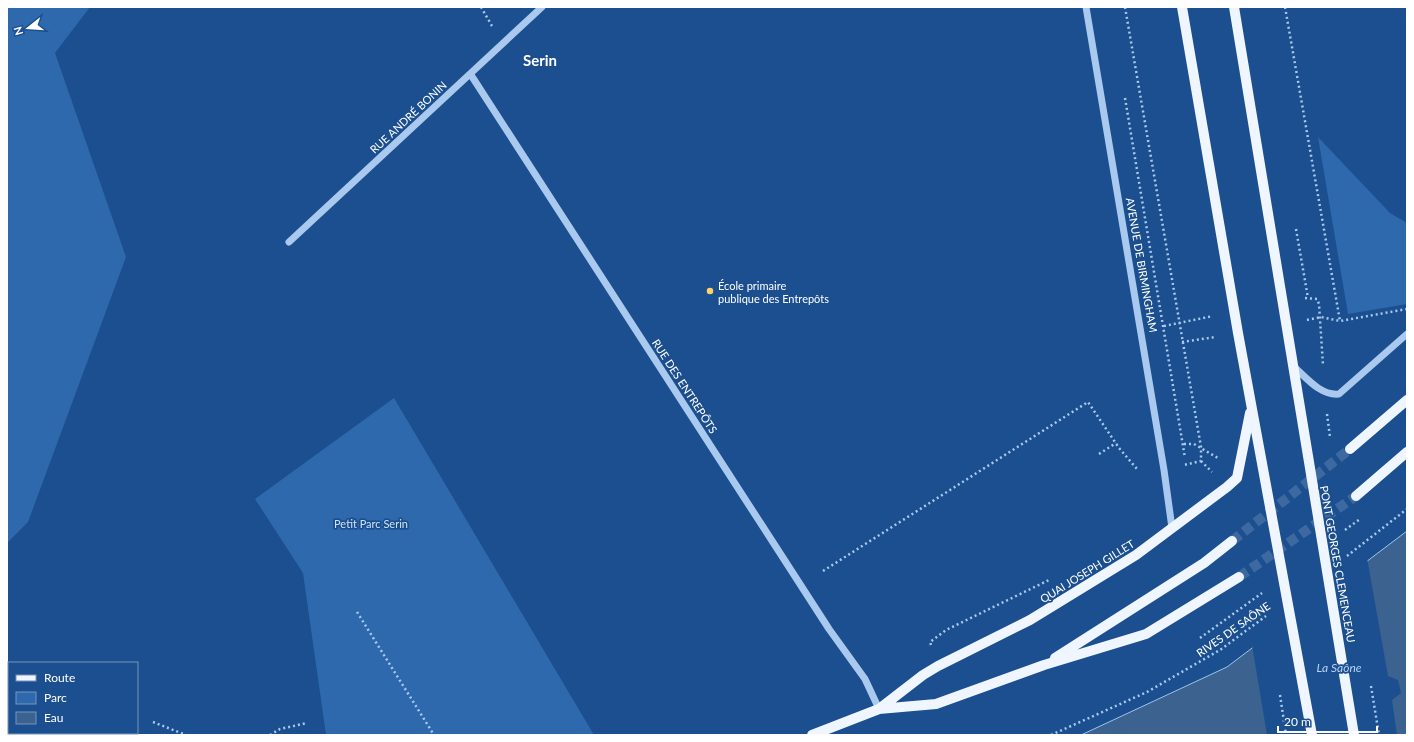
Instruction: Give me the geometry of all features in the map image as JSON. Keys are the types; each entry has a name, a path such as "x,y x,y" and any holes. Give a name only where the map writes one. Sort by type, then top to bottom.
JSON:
{"main road":[{"path":"1182,7 1251,407 1312,735"},
{"path":"1234,7 1293,366"},
{"name":"PONT GEORGES CLEMENCEAU","path":"1293,366 1354,735"},
{"path":"1350,449 1407,400"},
{"name":"QUAI JOSEPH GILLET","path":"812,735 879,709 933,669 1030,620 1136,555 1236,478 1251,407"},
{"path":"1356,496 1407,452"},
{"name":"QUAI JOSEPH GILLET","path":"1044,665 1204,563 1232,541"},
{"name":"QUAI JOSEPH GILLET","path":"879,709 936,704 1044,665 1146,634 1239,577"}],"street":[{"name":"RUE ANDRÉ BONIN","path":"289,242 471,75 542,7"},
{"name":"AVENUE DE BIRMINGHAM","path":"1086,7 1164,470 1172,528"},
{"name":"RUE DES ENTREPÔTS","path":"471,75 829,629 865,679 879,709"},
{"path":"1293,366 1312,384 1332,395 1339,394 1407,334"}],"path":[{"path":"1125,7 1201,447 1201,461 1179,466"},
{"path":"1285,7 1340,321"},
{"name":"AVENUE DE BIRMINGHAM","path":"1124,93 1184,444"},
{"path":"1307,320 1321,317 1340,321 1407,309"},
{"path":"1182,342 1209,338"},
{"path":"823,571 1088,402 1116,443 1137,469"},
{"path":"1329,428 1330,439"},
{"path":"1099,454 1116,443"},
{"path":"1186,472 1184,444 1194,444 1222,460"},
{"path":"1344,558 1407,509"},
{"name":"QUAI JOSEPH GILLET","path":"930,642 946,630 1050,579"},
{"path":"1200,638 1262,593"},
{"path":"357,612 434,735"},
{"name":"RIVES DE SAÔNE","path":"1051,735 1147,692 1220,650 1270,613"},
{"path":"153,722 186,735"},
{"path":"270,735 280,728 307,723"}],"green space":[{"path":"7,7 90,7 55,53 126,257 28,522 7,543"},
{"path":"1318,137 1390,213 1407,223 1407,304 1348,314"},
{"name":"Petit Parc Serin","path":"394,398 594,735 326,735 303,573 255,499"}],"water":[{"name":"La Saône","path":"1407,531 1407,735 1081,735 1227,667"}],"pier":[{"path":"1367,558 1388,676 1398,680 1401,693 1392,700 1397,735 1267,735 1252,645"}],"tunnel":[{"path":"1232,541 1350,449"},
{"path":"1239,577 1356,496"}],"place":[{"name":"École primaire publique des Entrepôts","path":"710,291"}],"district":[{"name":"Serin","path":"540,60"}]}
